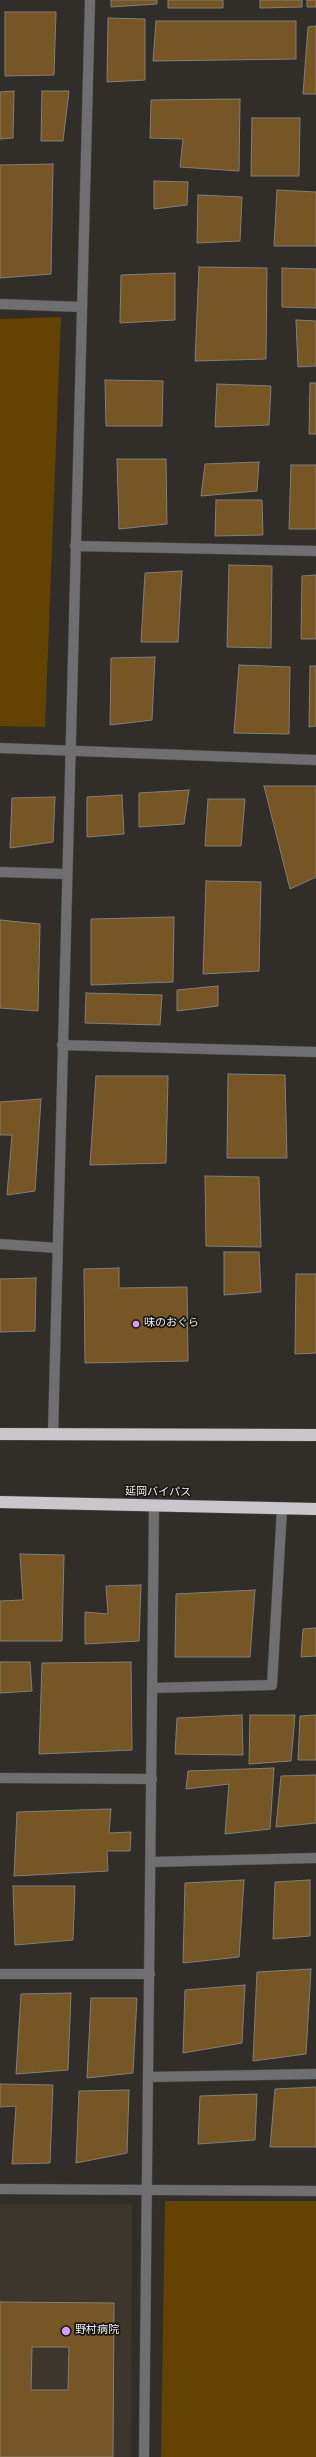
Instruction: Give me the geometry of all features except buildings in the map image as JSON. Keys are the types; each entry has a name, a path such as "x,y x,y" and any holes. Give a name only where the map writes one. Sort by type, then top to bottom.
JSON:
{"highway":[{"path":"0,1434 316,1435"},
{"name":"延岡バイパス","path":"0,1502 316,1509"}],"street":[{"path":"53,1434 69,751 90,0"},
{"path":"0,304 81,307"},
{"path":"75,546 316,552"},
{"path":"0,748 316,760"},
{"path":"0,872 66,874"},
{"path":"62,1046 316,1052"},
{"path":"0,1244 57,1248"},
{"path":"144,2457 154,1506"},
{"path":"152,1688 272,1685 282,1508"},
{"path":"0,1778 152,1779"},
{"path":"151,1862 316,1858"},
{"path":"0,1974 150,1974"},
{"path":"149,2077 316,2074"},
{"path":"0,2189 316,2191"}],"shaded area":[{"path":"61,317 45,727 0,726 0,319"},
{"path":"165,2201 316,2201 316,2457 161,2457"},
{"name":"野村病院","path":"0,2204 132,2204 131,2457 0,2457"}],"place":[{"name":"味のおぐら","path":"136,1324"},
{"name":"野村病院","path":"66,2331"}]}
